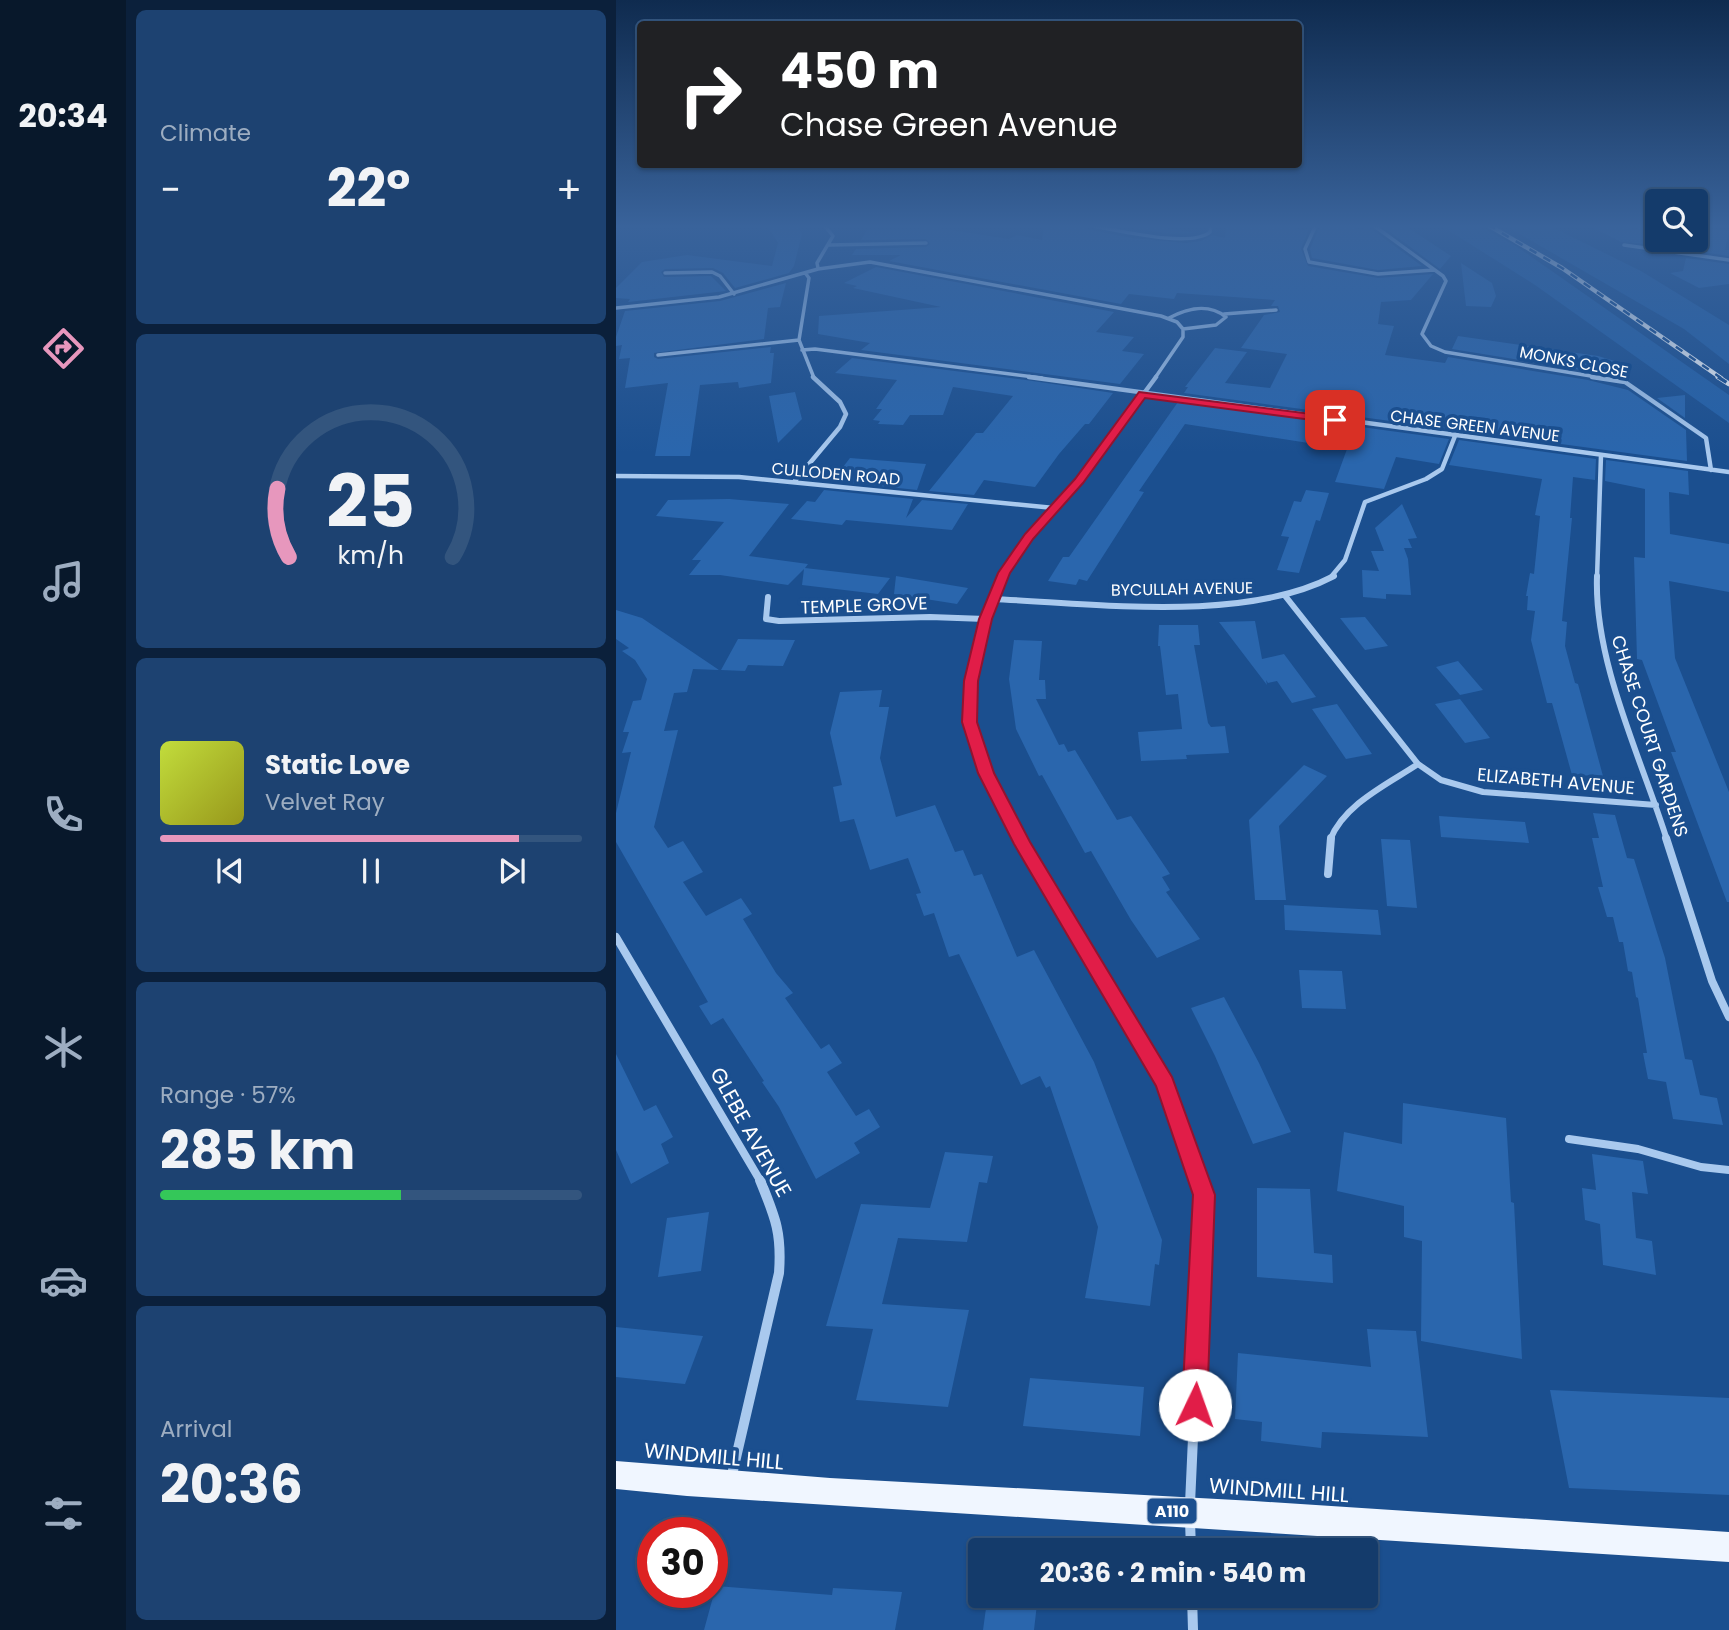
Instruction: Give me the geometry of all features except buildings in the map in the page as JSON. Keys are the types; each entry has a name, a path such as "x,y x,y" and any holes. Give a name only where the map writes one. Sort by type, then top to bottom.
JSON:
{"main road":[{"name":"WINDMILL HILL","path":"616,1475 729,1487 1190,1512 1555,1538 1729,1547"}],"street":[{"path":"616,308 696,301"},
{"path":"794,482 840,427 846,414 839,398 815,379 802,350 799,340 805,301"},
{"path":"1078,301 1168,318 1183,328 1216,325 1225,320 1224,314"},
{"name":"MONKS CLOSE","path":"1437,301 1422,334 1425,341 1432,346 1456,354 1609,378 1634,386 1706,438 1711,470"},
{"path":"1168,318 1185,309 1200,308 1224,314 1276,310"},
{"path":"1183,328 1183,337 1079,481 1017,552 992,599 985,619 971,681 970,722 976,747 1023,844 1165,1083 1204,1195 1191,1538"},
{"path":"658,355 799,340"},
{"name":"CHASE GREEN AVENUE","path":"802,350 815,349 922,362 1729,472"},
{"name":"BYCULLAH AVENUE","path":"992,599 1202,604 1286,597 1317,586 1336,575 1348,553 1359,511 1365,502 1426,479 1442,469 1455,436"},
{"name":"CHASE COURT GARDENS","path":"1601,455 1596,598 1605,658 1656,805 1712,981 1729,1017"},
{"name":"CULLODEN ROAD","path":"616,477 739,477 1054,508"},
{"name":"TEMPLE GROVE","path":"768,597 766,620 930,617 985,619"},
{"name":"ELIZABETH AVENUE","path":"1286,597 1418,764 1441,780 1483,792 1656,805"},
{"path":"1328,874 1328,852 1336,828 1362,801 1418,764"},
{"name":"GLEBE AVENUE","path":"616,937 759,1178 778,1225 781,1243 779,1273 729,1487"},
{"path":"1569,1139 1643,1150 1664,1155 1689,1167 1729,1170"},
{"path":"1192,1608 1193,1630"}],"shaded area":[{"path":"1558,301 1595,301 1729,395 1729,423"},
{"path":"1636,301 1690,301 1729,325 1729,364 1684,329"}],"railway":[{"path":"1610,301 1721,378"},
{"path":"1718,377 1729,384"}],"route":[{"path":"1195,1405 1204,1195 1165,1083 1023,844 986,773 970,722 971,681 985,619 1004,573 1029,537 1079,481 1143,394 1335,420"}]}
